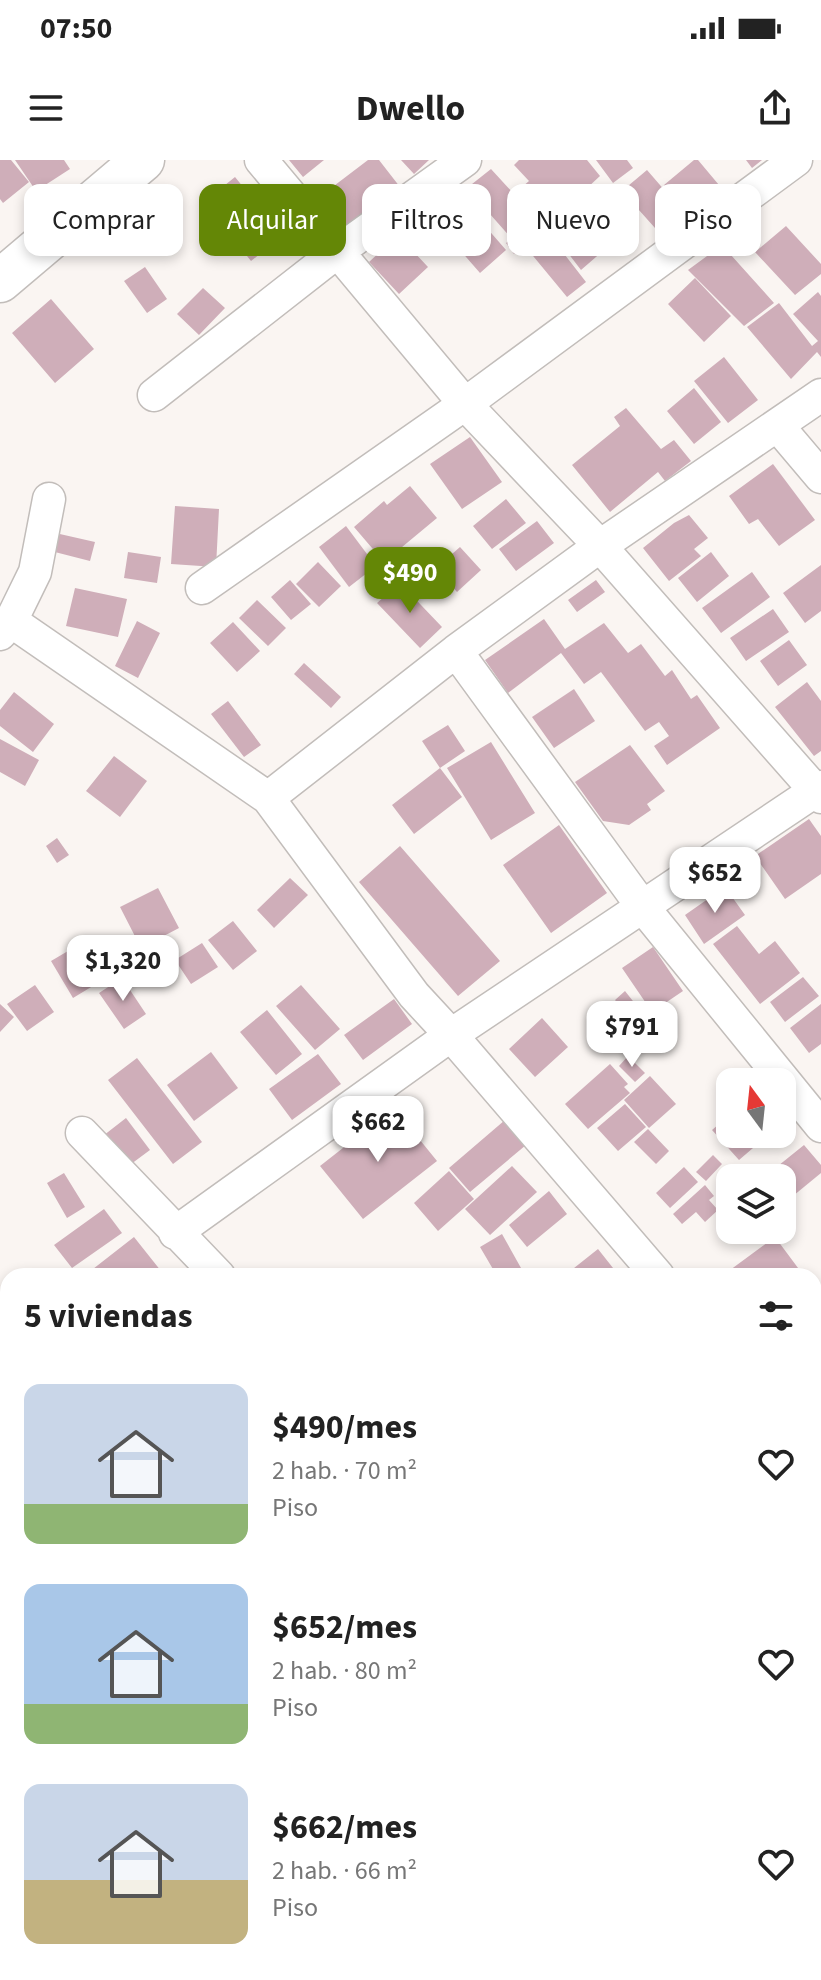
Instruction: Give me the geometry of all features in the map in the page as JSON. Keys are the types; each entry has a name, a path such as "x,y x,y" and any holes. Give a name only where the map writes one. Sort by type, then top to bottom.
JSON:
{"main road":[{"path":"0,281 143,160"}],"street":[{"path":"261,160 281,184"},
{"path":"346,246 465,160"},
{"path":"202,588 465,404 796,160"},
{"path":"154,395 332,256"},
{"path":"175,1233 451,1035 642,906 819,792 600,546 465,404 340,256"},
{"path":"268,798 456,651 600,546 821,395"},
{"path":"777,425 821,477"},
{"path":"49,499 35,572 5,627 268,798 414,995 651,1268"},
{"path":"456,651 642,906 821,1126"},
{"path":"82,1133 211,1268"}],"building":[{"path":"0,160 11,160 29,182 3,203 0,199"},
{"path":"15,160 64,160 70,169 47,184 31,184"},
{"path":"289,160 324,160 303,177"},
{"path":"368,160 379,160 398,184 362,184 362,216 346,228 346,184 336,184"},
{"path":"401,160 429,160 414,174"},
{"path":"519,160 587,160 600,176 591,184 526,184 529,181 514,165"},
{"path":"596,160 627,160 633,168 613,183"},
{"path":"698,160 718,184 665,184"},
{"path":"746,160 762,160 752,168"},
{"path":"491,169 507,186 507,233 491,215 491,184 472,184"},
{"path":"647,170 659,184 655,184 655,228 639,210 639,184 630,184"},
{"path":"235,177 241,184 226,184"},
{"path":"786,226 821,264 821,274 795,295 759,256 761,247"},
{"path":"491,233 506,250 480,273 465,256 491,256"},
{"path":"375,256 418,256 428,267 399,294 369,262"},
{"path":"533,256 566,256 586,282 567,297"},
{"path":"570,256 597,256 581,270"},
{"path":"707,256 732,256 774,303 744,326 688,270"},
{"path":"145,267 167,299 147,313 124,281"},
{"path":"695,278 731,316 704,342 668,304"},
{"path":"203,288 225,308 199,335 177,314"},
{"path":"818,292 821,296 821,357 817,352 791,379 747,327 779,303 812,346 818,341 793,314"},
{"path":"51,299 94,349 55,383 12,333"},
{"path":"724,357 758,400 728,423 694,381"},
{"path":"694,388 721,422 694,444 667,411"},
{"path":"626,408 661,449 674,440 691,461 665,481 658,472 610,512 572,465 620,426 614,417"},
{"path":"470,437 502,482 462,509 430,464"},
{"path":"773,464 815,520 779,546 758,519 749,524 729,496"},
{"path":"410,486 437,518 384,562 354,527 384,501 387,505"},
{"path":"506,499 526,523 492,549 473,526"},
{"path":"175,506 219,509 216,567 171,564"},
{"path":"689,515 708,538 694,549 701,556 669,581 643,548"},
{"path":"537,521 554,543 516,571 499,549"},
{"path":"346,526 376,566 349,587 319,547"},
{"path":"51,532 95,542 90,561 47,550"},
{"path":"460,547 481,570 457,592 436,568"},
{"path":"128,552 161,557 157,583 124,578"},
{"path":"711,552 729,576 697,602 678,578"},
{"path":"318,562 341,586 319,607 296,584"},
{"path":"821,565 821,611 805,623 783,593"},
{"path":"752,572 770,597 721,633 702,608"},
{"path":"290,580 311,604 291,620 271,597"},
{"path":"596,580 605,592 577,612 568,600"},
{"path":"400,583 442,627 420,648 377,603"},
{"path":"75,588 127,599 118,637 66,626"},
{"path":"257,600 286,628 268,646 239,618"},
{"path":"773,609 789,632 746,661 730,638"},
{"path":"544,619 565,649 604,623 628,653 641,644 665,676 672,670 691,699 697,695 720,728 667,765 654,746 669,736 659,722 645,731 601,672 584,684 561,653 508,693 485,660"},
{"path":"137,621 160,633 138,678 115,666"},
{"path":"233,622 260,651 237,672 210,643"},
{"path":"789,640 807,665 778,686 760,661"},
{"path":"304,663 341,697 331,708 294,674"},
{"path":"807,682 821,701 821,751 814,756 775,707"},
{"path":"574,689 595,721 554,748 532,717"},
{"path":"14,692 54,724 33,752 0,726 0,710"},
{"path":"228,701 261,745 244,757 211,714"},
{"path":"448,725 465,751 440,768 422,741"},
{"path":"0,739 39,760 25,786 0,772"},
{"path":"491,742 535,813 491,840 447,768"},
{"path":"630,745 665,791 647,804 651,810 629,825 603,821 575,782"},
{"path":"114,756 147,781 120,817 86,791"},
{"path":"440,768 462,797 414,834 392,805"},
{"path":"809,819 821,836 821,874 785,899 755,856"},
{"path":"559,825 607,893 551,933 503,865"},
{"path":"57,838 69,855 57,863 46,846"},
{"path":"400,846 500,961 458,996 359,882"},
{"path":"290,878 308,895 274,928 257,910"},
{"path":"725,887 745,915 704,944 685,915"},
{"path":"158,888 179,928 141,948 120,907"},
{"path":"233,921 257,951 233,970 208,940"},
{"path":"737,926 759,954 775,941 800,973 760,1004 713,944"},
{"path":"85,941 106,978 73,998 51,961"},
{"path":"202,943 218,967 191,984 175,960"},
{"path":"653,947 683,991 652,1012 622,968"},
{"path":"803,977 819,996 785,1022 770,1002"},
{"path":"122,978 146,1014 124,1029 99,993"},
{"path":"35,985 54,1012 27,1031 7,1004"},
{"path":"301,985 340,1029 315,1050 276,1006"},
{"path":"625,991 644,1015 634,1024 615,1000"},
{"path":"394,999 412,1024 363,1060 344,1035"},
{"path":"0,1004 14,1017 0,1032"},
{"path":"821,1004 821,1044 809,1053 790,1028"},
{"path":"267,1010 302,1054 276,1075 240,1032"},
{"path":"542,1018 568,1047 535,1077 509,1049"},
{"path":"211,1052 238,1088 194,1121 167,1085"},
{"path":"318,1054 341,1084 292,1120 269,1089"},
{"path":"628,1056 645,1073 635,1082 619,1066"},
{"path":"137,1058 202,1142 173,1164 108,1080"},
{"path":"610,1064 628,1084 624,1087 630,1093 588,1129 565,1104"},
{"path":"650,1076 676,1104 649,1128 624,1100"},
{"path":"625,1104 646,1127 618,1151 597,1128"},
{"path":"394,1108 437,1161 363,1219 320,1166"},
{"path":"126,1118 150,1150 123,1170 99,1139"},
{"path":"505,1120 526,1145 470,1192 449,1168"},
{"path":"648,1129 669,1151 656,1164 634,1142"},
{"path":"804,1145 821,1165 821,1173 796,1194 796,1164 780,1164"},
{"path":"728,1148 753,1148 739,1160"},
{"path":"713,1155 722,1164 716,1164 716,1170 706,1181 696,1172"},
{"path":"512,1166 537,1192 490,1235 465,1209"},
{"path":"684,1167 698,1182 670,1208 656,1193"},
{"path":"449,1171 474,1199 438,1231 414,1203"},
{"path":"64,1173 85,1207 67,1218 47,1183"},
{"path":"705,1185 714,1196 709,1200 716,1212 705,1222 696,1212 682,1224 673,1214"},
{"path":"549,1191 567,1214 527,1247 509,1225"},
{"path":"104,1209 122,1233 72,1268 54,1245"},
{"path":"502,1234 521,1268 492,1268 480,1247"},
{"path":"134,1237 159,1268 94,1268"},
{"path":"765,1244 780,1244 798,1268 733,1268"},
{"path":"598,1249 613,1268 574,1268"}]}
